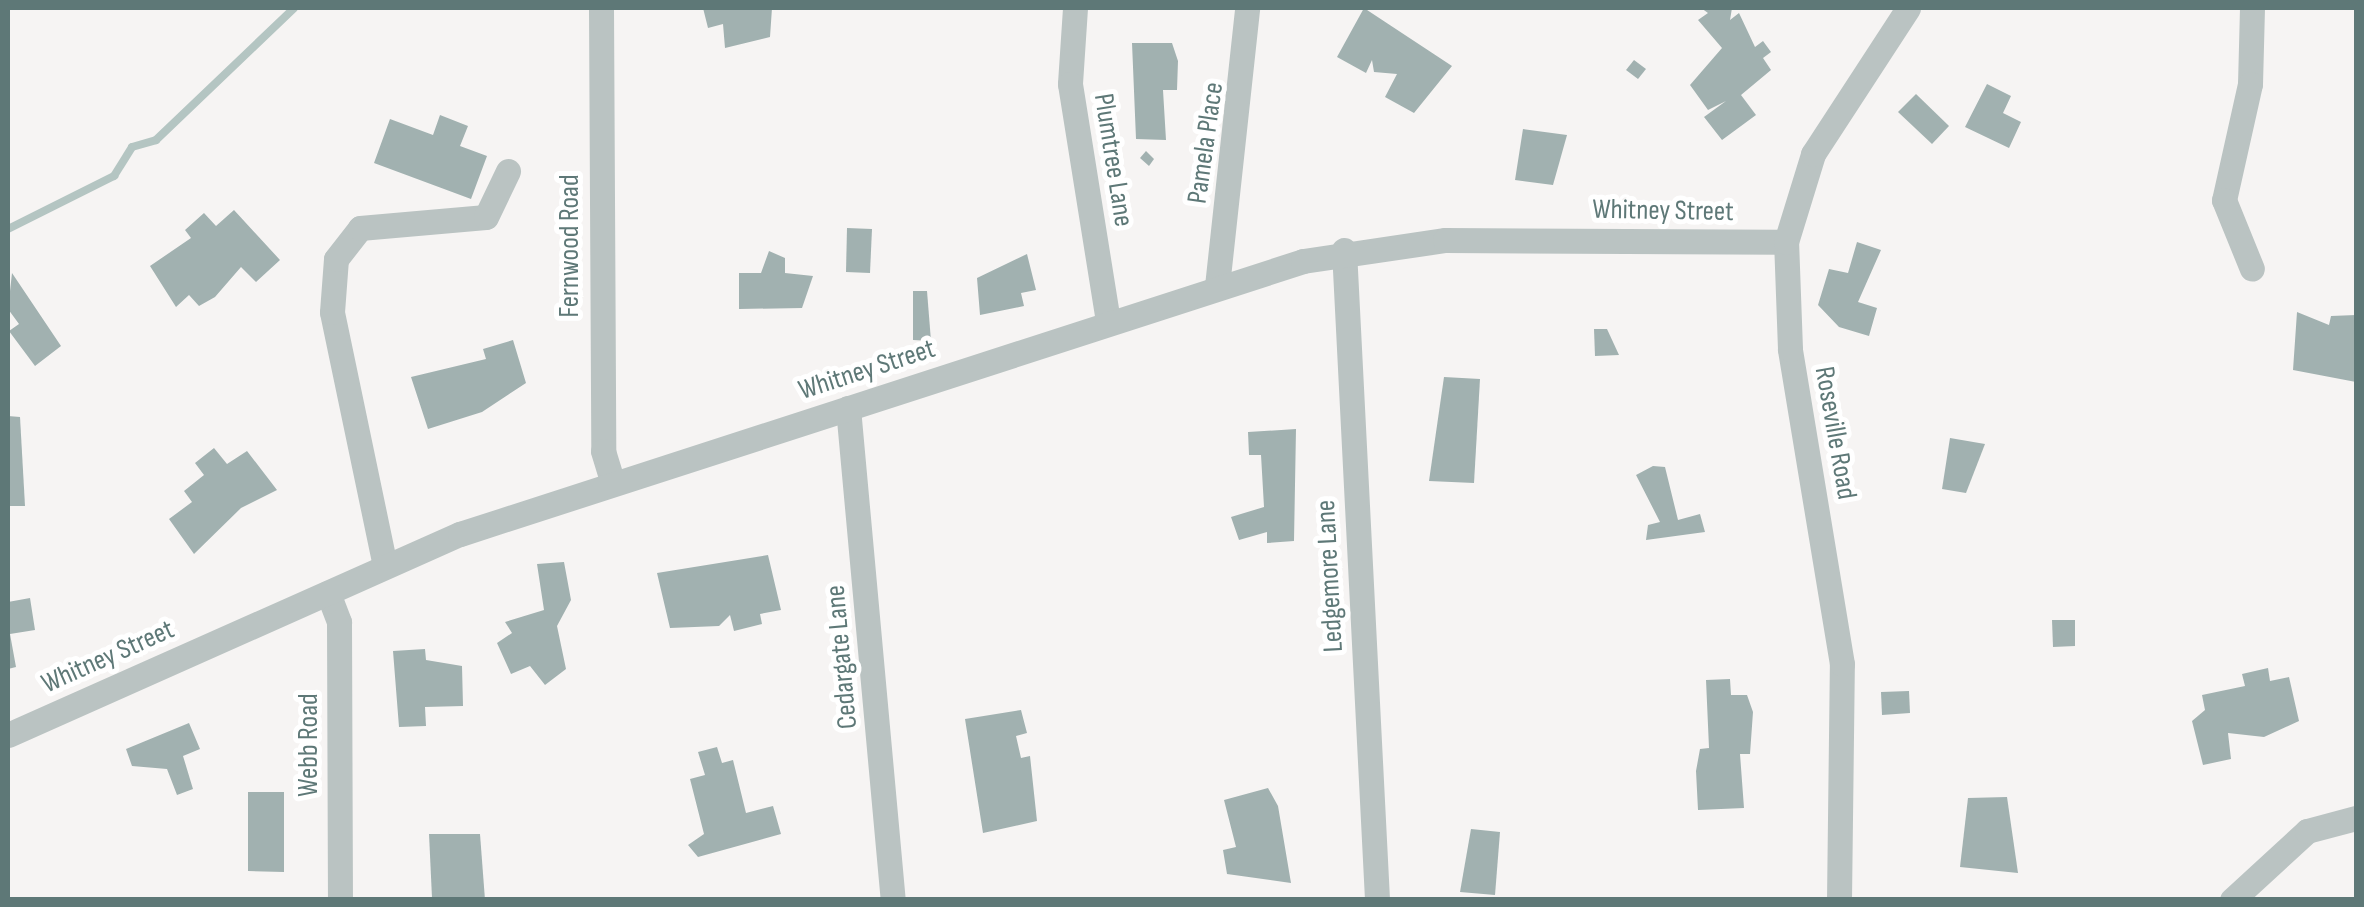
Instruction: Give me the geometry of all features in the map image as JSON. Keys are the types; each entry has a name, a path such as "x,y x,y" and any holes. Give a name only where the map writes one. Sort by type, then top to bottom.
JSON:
{"street":[{"name":"Fernwood Road","path":"600,8 602,411 612,483"},
{"name":"Plumtree Lane","path":"1075,8 1070,84 1108,320"},
{"name":"Pamela Place","path":"1217,286 1247,8"},
{"name":"Roseville Road","path":"1839,900 1842,664 1790,349 1786,242 1813,154 1908,8"},
{"path":"2252,8 2250,84 2224,200 2252,269"},
{"path":"385,566 332,312 336,259 360,228 486,216 508,171"},
{"name":"Whitney Street","path":"8,735 385,566 612,483 1108,320 1344,250 1445,240 1786,242"},
{"name":"Ledgemore Lane","path":"1344,250 1377,900"},
{"name":"Cedargate Lane","path":"848,408 892,900"},
{"name":"Webb Road","path":"328,593 339,622 340,900"},
{"path":"2232,900 2307,831 2356,818"}],"building":[{"path":"703,8 772,8 770,37 725,48 723,24 708,28"},
{"path":"1364,8 1452,66 1414,113 1385,97 1397,74 1374,72 1372,60 1366,73 1337,57"},
{"path":"1701,8 1732,8 1730,20 1739,13 1755,47 1763,41 1771,52 1763,58 1771,70 1741,95 1756,115 1722,140 1704,117 1726,101 1708,110 1690,85 1722,48 1698,20 1708,13"},
{"path":"1132,43 1172,43 1178,61 1177,90 1163,90 1166,140 1136,139"},
{"path":"1634,60 1646,69 1638,79 1626,70"},
{"path":"1987,84 2011,96 2003,113 2021,122 2009,148 1965,127"},
{"path":"1916,94 1949,126 1932,144 1898,112"},
{"path":"440,115 468,126 460,146 487,156 471,199 374,163 390,119 433,135"},
{"path":"1523,129 1567,135 1553,185 1515,180"},
{"path":"1146,151 1154,159 1149,166 1140,158"},
{"path":"234,210 280,260 256,282 241,267 215,297 199,306 189,295 176,307 150,266 191,238 185,230 204,213 216,226"},
{"path":"847,228 872,229 870,273 846,272"},
{"path":"1857,242 1881,250 1858,302 1877,308 1869,336 1839,327 1818,305 1829,269 1848,273"},
{"path":"769,251 785,258 785,273 813,276 802,308 739,309 739,273 761,273"},
{"path":"1027,254 1036,290 1021,293 1024,306 980,315 977,278"},
{"path":"12,273 61,346 35,366 9,331 19,324 8,309"},
{"path":"913,291 927,291 931,341 913,340"},
{"path":"2297,312 2329,325 2331,316 2356,315 2356,382 2293,370"},
{"path":"1594,329 1607,329 1619,355 1595,356"},
{"path":"513,340 526,383 482,412 428,429 411,377 486,359 483,349"},
{"path":"1444,377 1480,379 1474,483 1429,481"},
{"path":"8,416 20,417 25,506 8,506"},
{"path":"1296,429 1294,541 1267,543 1267,532 1239,540 1231,517 1264,507 1261,455 1249,455 1248,432"},
{"path":"1950,438 1985,444 1966,493 1942,489"},
{"path":"214,448 227,464 247,451 277,490 241,508 194,554 169,519 192,502 184,491 204,475 195,463"},
{"path":"1653,466 1665,467 1678,520 1700,514 1705,532 1646,540 1648,525 1660,522 1636,475"},
{"path":"768,555 781,610 760,614 762,624 734,631 730,615 719,626 670,628 657,573"},
{"path":"564,562 571,600 557,626 566,669 545,685 530,666 511,674 497,643 512,633 505,622 544,610 537,564"},
{"path":"30,598 35,630 10,634 16,667 8,669 8,602"},
{"path":"2052,620 2075,620 2075,646 2053,647"},
{"path":"425,649 426,660 462,666 463,706 425,707 426,726 399,727 393,651"},
{"path":"2268,668 2270,681 2289,677 2299,721 2264,737 2228,733 2231,759 2203,765 2192,721 2205,710 2202,695 2245,686 2242,674"},
{"path":"1730,679 1731,695 1747,695 1753,712 1750,754 1740,754 1744,808 1698,810 1696,771 1700,749 1709,748 1706,680"},
{"path":"1909,691 1910,713 1882,715 1881,692"},
{"path":"1021,710 1027,733 1016,736 1021,758 1030,756 1037,821 983,833 965,719"},
{"path":"189,723 200,749 183,756 193,789 177,795 167,769 132,766 126,749"},
{"path":"717,747 722,763 733,760 746,813 773,806 781,834 698,857 688,845 704,834 690,779 705,775 698,752"},
{"path":"1268,788 1278,806 1291,883 1227,874 1223,850 1236,847 1224,800"},
{"path":"248,792 284,792 284,872 248,871"},
{"path":"2007,797 2018,873 1960,867 1968,798"},
{"path":"1471,829 1500,832 1495,895 1460,892"},
{"path":"429,834 480,834 485,900 432,898"}],"waterway":[{"path":"8,229 114,176 132,147 156,140 294,8"}]}
